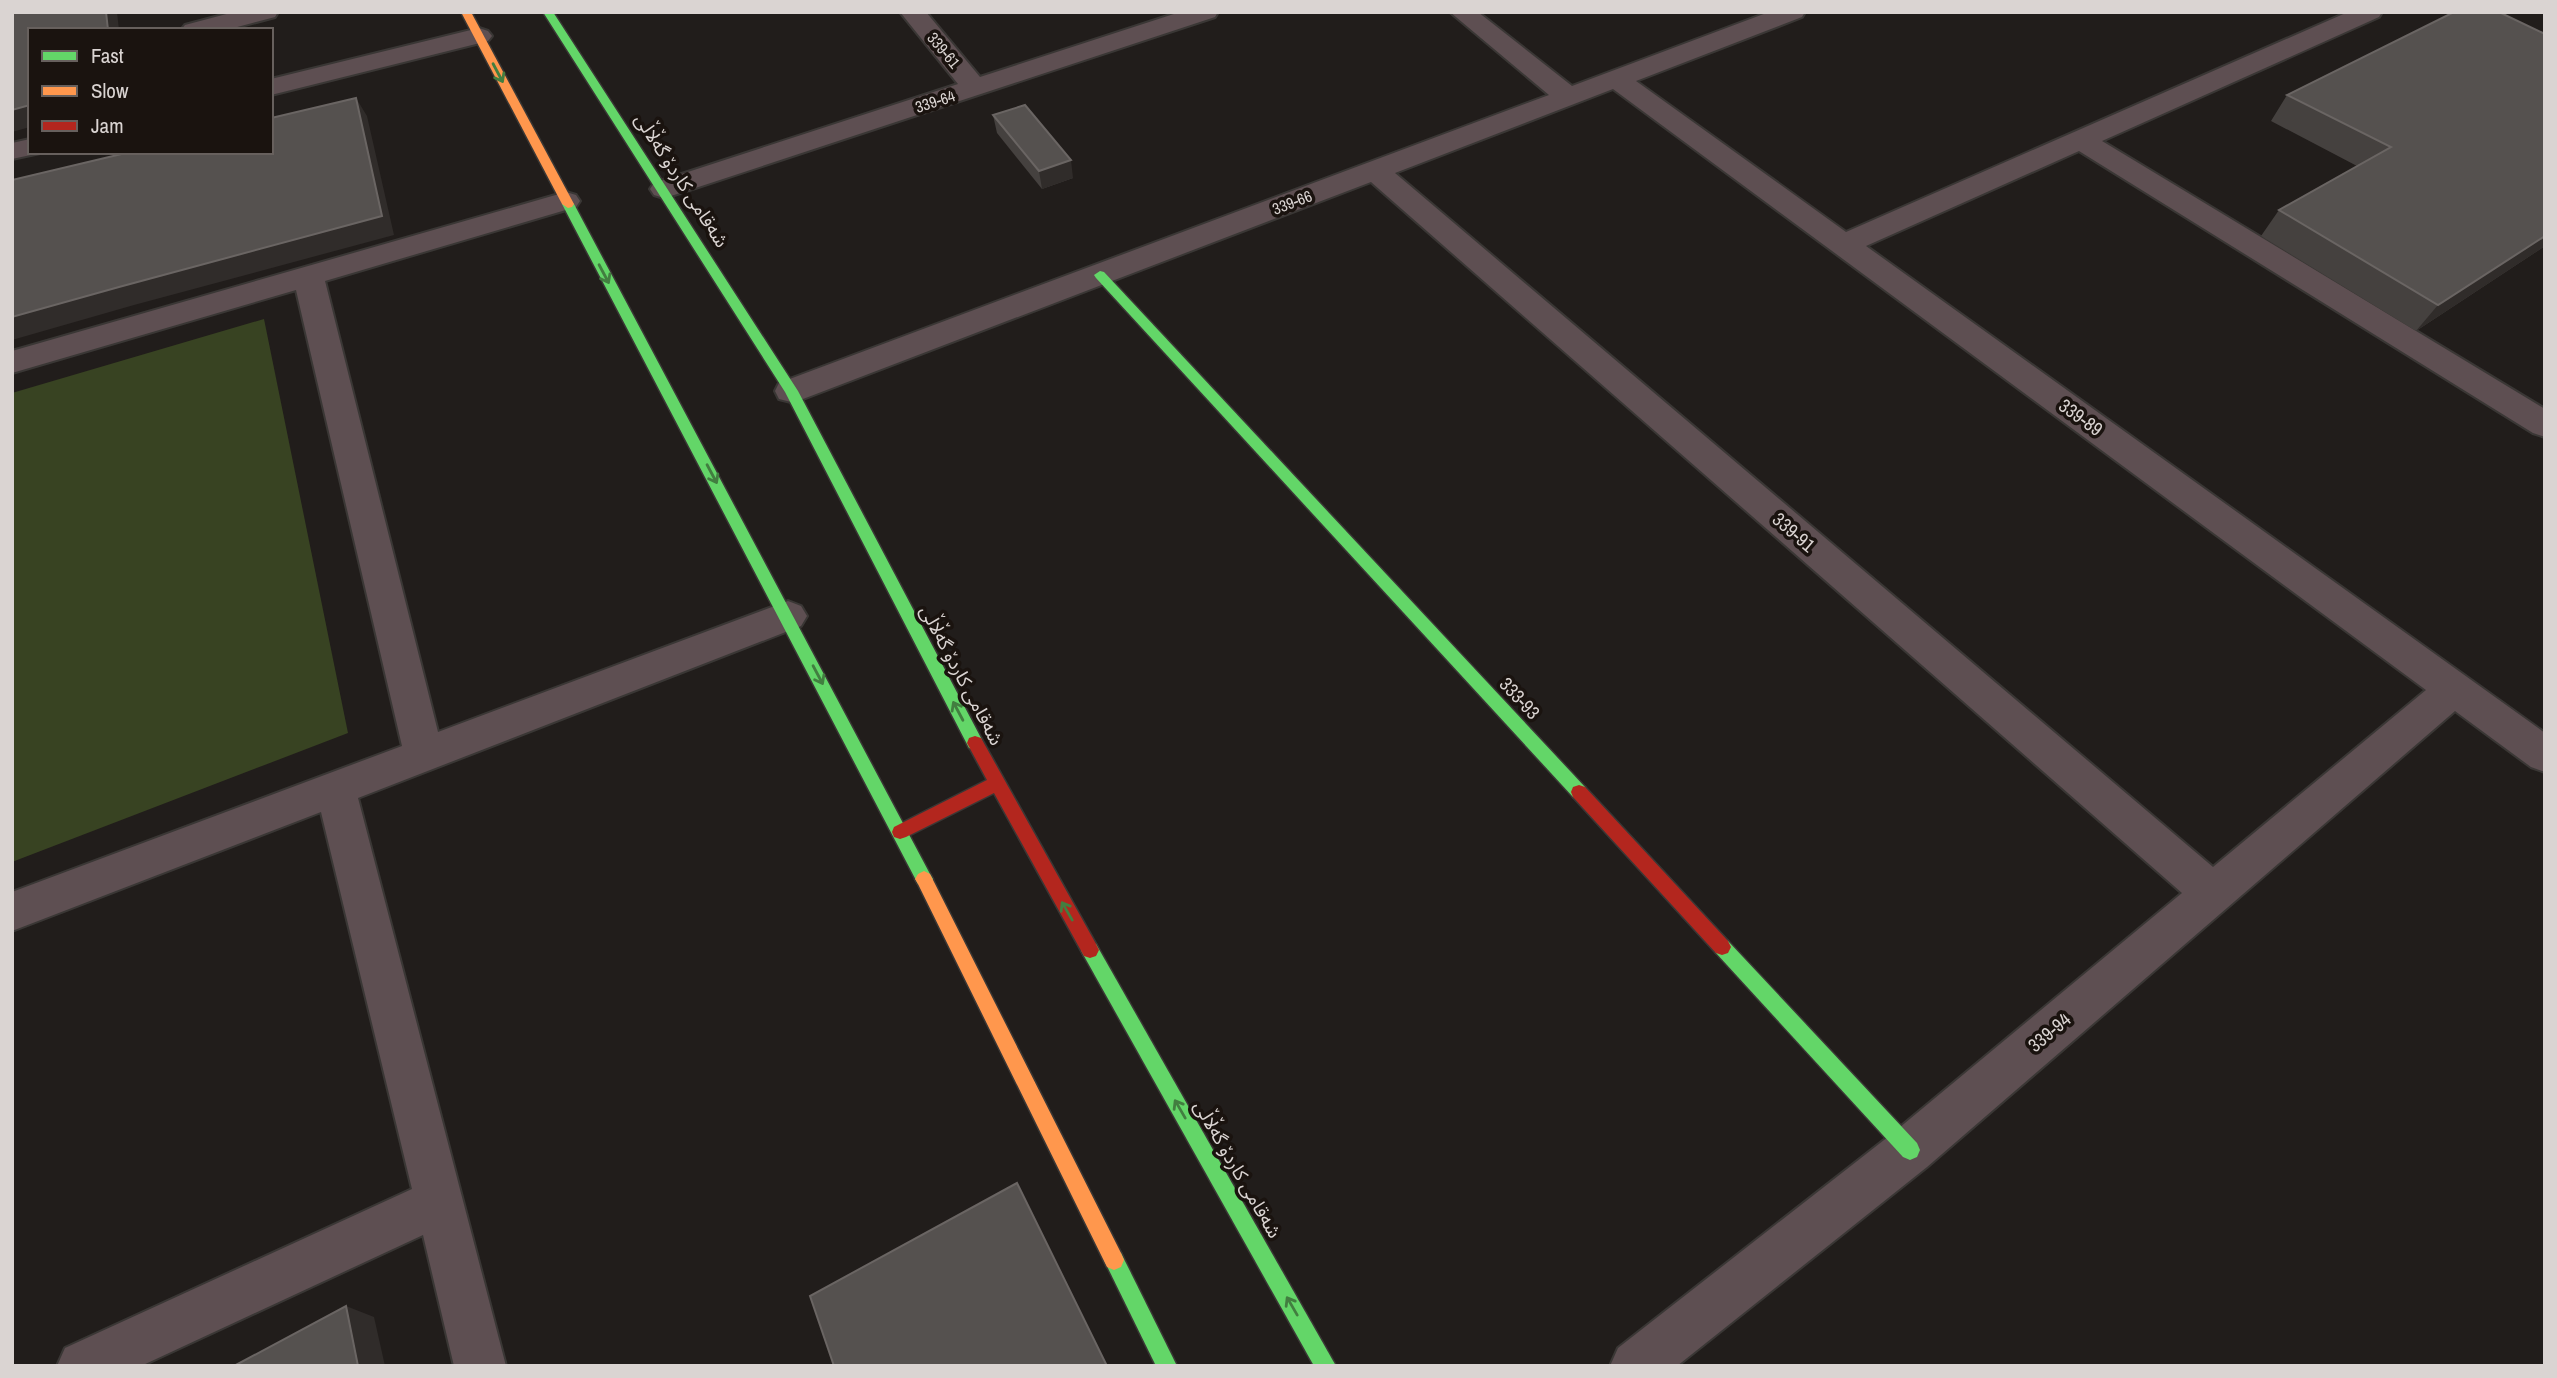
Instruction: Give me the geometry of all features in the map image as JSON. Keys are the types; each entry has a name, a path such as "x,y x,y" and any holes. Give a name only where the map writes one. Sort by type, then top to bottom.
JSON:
{"street":[{"path":"202,28 266,12"},
{"path":"466,12 900,832 1167,1366"},
{"name":"شەقامی کاردۆ گەڵاڵی","path":"548,12 664,189 791,391 996,784 1326,1366"},
{"name":"339-61","path":"912,12 975,88"},
{"name":"339-64","path":"664,189 1206,12"},
{"path":"1462,12 1569,97"},
{"name":"339-66","path":"791,391 1793,12"},
{"path":"1844,244 2370,12"},
{"path":"273,87 479,36"},
{"name":"339-89","path":"1616,79 2545,755"},
{"path":"2081,140 2545,425"},
{"name":"339-91","path":"1375,171 2213,893"},
{"path":"12,362 566,201"},
{"name":"333-93","path":"1100,275 1910,1150"},
{"path":"308,276 424,755"},
{"path":"12,912 788,616"},
{"name":"339-94","path":"1636,1366 1910,1150 2454,689"},
{"path":"900,832 996,784"},
{"path":"337,789 480,1366"},
{"path":"83,1366 439,1202"}],"green space":[{"path":"264,319 348,733 12,862 12,393"}],"building":[{"path":"12,12 106,12 108,28 28,28 28,106 12,110"},
{"path":"2454,12 2499,12 2545,34 2545,236 2438,305 2279,210 2391,147 2287,95"},
{"path":"356,98 382,216 12,317 12,180 122,154 273,154 273,118"},
{"path":"1025,105 1071,160 1039,171 993,115"},
{"path":"1017,1183 1107,1366 834,1366 810,1296"},
{"path":"346,1306 358,1366 234,1366"}],"traffic: fast":[{"path":"548,12 791,391 975,743"},
{"path":"568,204 924,879"},
{"path":"1100,275 1579,792"},
{"path":"1722,947 1910,1150"},
{"path":"1090,950 1326,1366"},
{"path":"1114,1260 1167,1366"}],"traffic: slow":[{"path":"466,12 568,204"},
{"path":"924,879 1114,1260"}],"traffic: jam":[{"path":"975,743 1090,950"},
{"path":"900,832 996,784"},
{"path":"1579,792 1722,947"}]}
